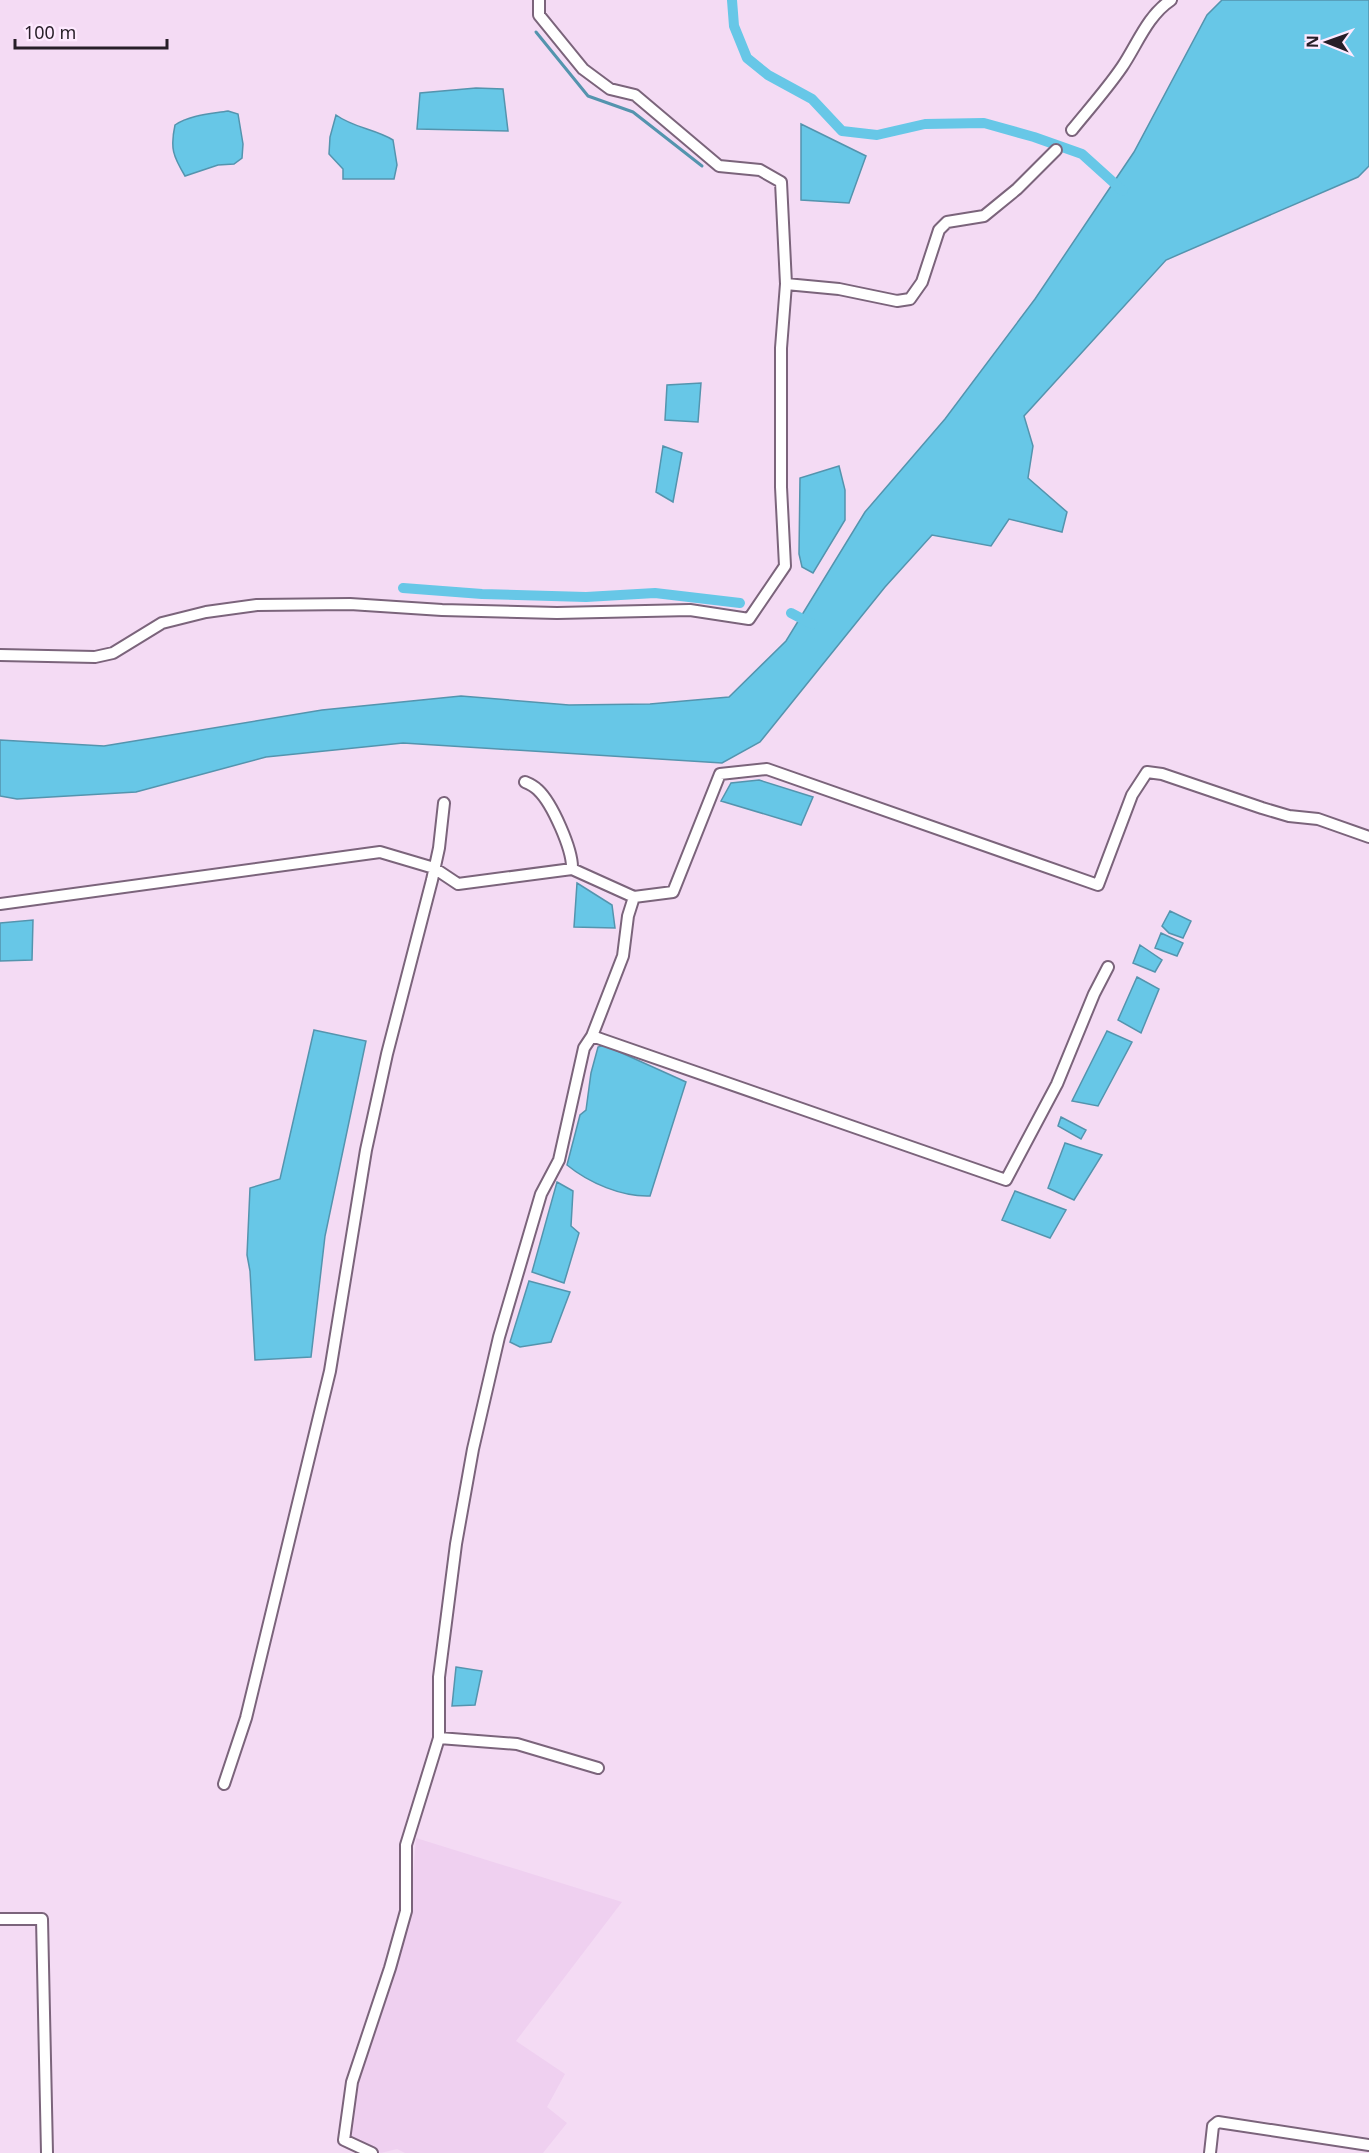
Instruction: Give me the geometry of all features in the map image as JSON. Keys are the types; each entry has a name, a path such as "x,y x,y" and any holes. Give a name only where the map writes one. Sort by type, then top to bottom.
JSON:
{"street":[{"path":"0,655 94,657 113,653 162,622 206,612 257,605 350,604 442,610 557,613 690,610 749,619 785,566 781,487 781,348 786,284 782,182 760,170 719,166 634,95 610,89 583,69 539,15 539,0"},
{"path":"1072,130 1122,67 1142,32 1161,6 1170,0"},
{"path":"786,284 839,289 897,301 910,299 922,282 939,230 947,222 984,216 1017,189 1056,150"},
{"path":"0,904 380,852 434,868 458,884 572,869 634,897 673,892 720,774 767,769 1098,885 1132,795 1147,772 1162,774 1289,816 1318,819 1369,837"},
{"path":"525,782 536,788 554,815 572,861 572,869"},
{"path":"224,1784 246,1718 330,1371 366,1150 387,1054 432,880 439,848 444,803"},
{"path":"372,2153 344,2140 352,2082 390,1968 406,1911 406,1845 439,1738 439,1677 456,1544 473,1449 499,1337 541,1194 559,1160 584,1048 592,1036 623,956 628,916 634,897"},
{"path":"592,1036 1006,1180 1058,1084 1094,994 1108,967"},
{"path":"439,1738 517,1744 598,1768"},
{"path":"0,1919 42,1919 47,2153"},
{"path":"1210,2153 1213,2126 1218,2122 1369,2145"}],"shaded area":[{"path":"416,1838 622,1902 516,2041 565,2074 547,2107 567,2123 543,2153 405,2153 397,2149 381,2153 349,2139 359,2075 390,1986 410,1914"}],"water":[{"path":"1222,0 1369,0 1369,166 1358,177 1166,260 1024,416 1033,446 1028,478 1067,512 1062,532 1009,519 991,546 932,535 885,587 760,742 722,763 403,743 266,757 136,792 17,799 0,796 0,740 104,746 322,710 461,696 569,705 650,704 729,697 786,641 865,512 945,419 1035,299 1134,152 1207,15"},
{"path":"476,88 503,89 508,131 417,129 420,93"},
{"path":"228,111 238,114 243,144 242,158 234,164 218,165 185,176 174,152 175,125 194,117"},
{"path":"336,115 393,140 397,165 394,179 343,179 343,169 329,154 330,137"},
{"path":"801,124 866,156 849,203 801,200"},
{"path":"701,383 698,422 665,420 667,385"},
{"path":"663,446 682,453 673,502 656,492"},
{"path":"839,466 845,490 845,520 813,573 802,567 799,554 800,478"},
{"path":"759,780 813,797 801,825 721,801 731,783"},
{"path":"577,883 612,905 615,928 574,927"},
{"path":"1170,911 1191,921 1183,938 1169,933 1162,926"},
{"path":"33,920 32,960 0,961 0,923"},
{"path":"1161,933 1183,943 1177,956 1155,948"},
{"path":"1140,945 1162,960 1155,972 1133,963"},
{"path":"1137,977 1159,989 1141,1033 1118,1020"},
{"path":"314,1030 366,1041 325,1236 311,1357 255,1360 247,1255 250,1188 280,1179"},
{"path":"1107,1031 1132,1042 1098,1106 1072,1101"},
{"path":"604,1045 686,1082 650,1196 628,1194 606,1188 585,1178 567,1165 580,1115 586,1110 591,1073 598,1047"},
{"path":"1061,1117 1086,1130 1081,1139 1058,1126"},
{"path":"1065,1143 1102,1155 1074,1200 1048,1188"},
{"path":"557,1182 573,1191 571,1226 579,1233 564,1283 532,1272"},
{"path":"1015,1191 1066,1210 1050,1238 1002,1220"},
{"path":"529,1281 570,1292 551,1342 520,1347 510,1342"},
{"path":"456,1667 482,1671 475,1705 452,1706"}],"waterway":[{"path":"732,0 734,26 747,58 768,75 812,99 842,131 877,135 925,124 984,123 1082,154 1123,191"},
{"path":"536,32 588,96 633,112 702,166"},
{"path":"403,588 482,594 586,597 655,593 740,603"},
{"path":"791,613 812,624"}]}
